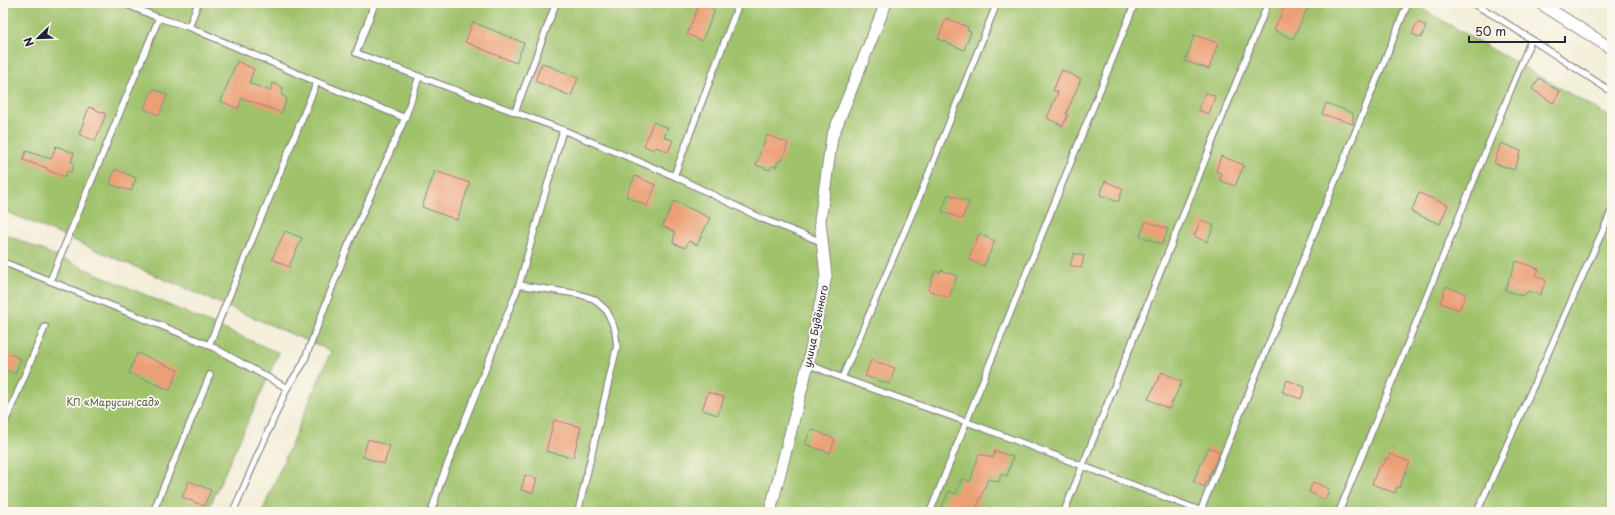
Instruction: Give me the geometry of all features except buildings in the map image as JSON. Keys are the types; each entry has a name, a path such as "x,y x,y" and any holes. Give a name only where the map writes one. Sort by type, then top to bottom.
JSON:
{"street":[{"name":"улица Будённого","path":"770,512 808,364 826,276 820,221 832,137 886,3"},
{"path":"1540,3 1612,49"}],"lane":[{"path":"123,3 159,18 189,27 405,118"},
{"path":"189,27 198,3"},
{"path":"375,3 356,53 563,130 674,176 763,219 822,242"},
{"path":"515,112 556,3"},
{"path":"674,176 739,3"},
{"path":"842,378 920,196 997,3"},
{"path":"930,512 1135,3"},
{"path":"1064,512 1268,3"},
{"path":"808,364 842,378 967,422 1202,512 1408,3"},
{"path":"1472,3 1497,17 1612,92"},
{"path":"50,281 159,18"},
{"path":"1340,512 1531,40"},
{"path":"233,512 287,388 303,364 348,246 405,118 419,77"},
{"path":"209,345 317,82"},
{"path":"431,512 442,478 519,285 563,130"},
{"path":"1477,512 1612,210"},
{"path":"3,262 209,345 287,388"},
{"path":"519,285 578,294 594,299 607,311 615,330 618,346 578,512"},
{"path":"3,427 45,327"},
{"path":"154,512 210,375"}],"green space":[{"path":"3,3 1412,3 1612,118 1612,512 262,512 331,351 3,210"},
{"name":"КП «Марусин сад»","path":"3,233 279,353 207,512 3,512"}]}
